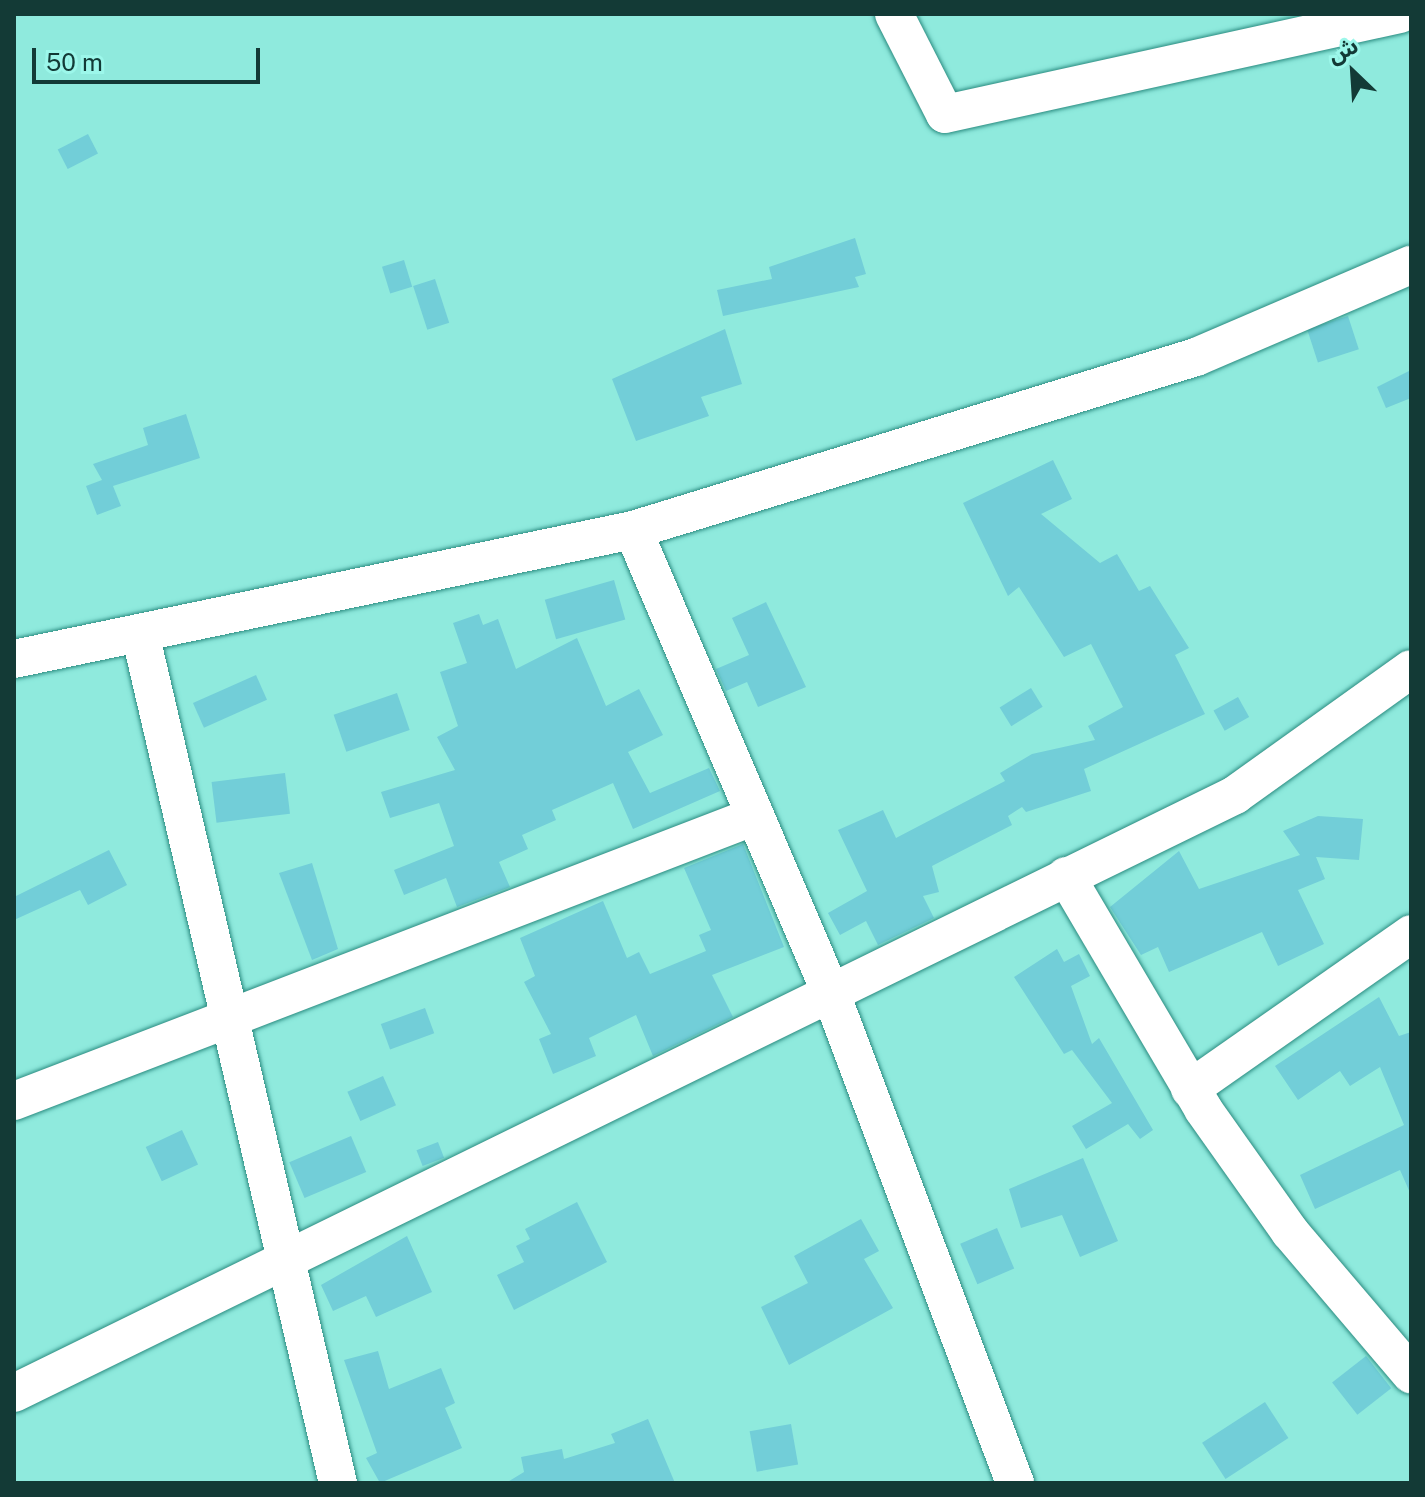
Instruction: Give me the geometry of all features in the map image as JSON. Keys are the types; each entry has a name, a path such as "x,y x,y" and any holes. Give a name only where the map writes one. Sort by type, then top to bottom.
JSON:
{"street":[{"path":"894,14 945,114 1400,14"},
{"path":"14,659 633,530 1196,357 1411,265"},
{"path":"633,530 830,991 1015,1483"},
{"path":"140,633 338,1483"},
{"path":"14,1393 285,1257 1235,795 1411,669"},
{"path":"14,1101 231,1022 755,816"},
{"path":"1066,876 1190,1089 1290,1232 1411,1374"},
{"path":"1190,1089 1411,934"}],"building":[{"path":"88,134 98,154 68,169 58,149"},
{"path":"855,238 866,274 855,277 859,287 723,316 717,290 772,279 769,267"},
{"path":"404,260 412,287 390,294 382,267"},
{"path":"435,279 449,323 427,330 413,286"},
{"path":"1348,316 1359,349 1318,363 1307,329"},
{"path":"725,329 742,384 701,397 709,416 636,441 612,379"},
{"path":"1411,370 1411,398 1386,408 1377,387"},
{"path":"186,414 200,458 113,486 121,506 97,515 86,486 102,480 93,464 148,445 143,428"},
{"path":"1053,460 1072,499 1041,514 1100,563 1117,554 1139,591 1150,586 1189,648 1175,655 1205,714 1084,769 1091,791 1026,812 1022,807 1008,816 1012,825 932,866 939,892 923,896 934,918 878,945 866,921 840,935 828,913 867,891 838,830 883,810 896,838 1005,781 1000,773 1032,754 1095,740 1088,726 1123,707 1091,644 1064,657 1019,587 1008,596 963,503"},
{"path":"614,580 625,619 556,639 545,600"},
{"path":"766,602 806,687 758,707 747,682 726,691 716,669 749,655 732,618"},
{"path":"479,614 483,625 498,619 516,669 577,638 606,706 639,689 663,735 628,752 650,793 709,768 720,791 633,829 613,783 552,810 556,820 522,835 528,849 499,862 510,887 457,907 446,878 404,895 394,870 454,846 439,803 390,818 381,792 455,770 437,737 458,726 440,672 467,663 453,623"},
{"path":"256,675 267,700 204,728 193,703"},
{"path":"1031,688 1043,707 1011,726 1000,708"},
{"path":"397,693 410,730 346,752 334,715"},
{"path":"1238,697 1249,717 1225,731 1214,711"},
{"path":"285,773 290,814 217,823 212,782"},
{"path":"1318,816 1363,819 1359,860 1316,857 1325,879 1298,890 1324,944 1278,966 1262,932 1169,972 1158,947 1141,955 1110,907 1179,851 1199,889 1300,855 1283,831"},
{"path":"743,844 784,947 712,975 733,1017 653,1056 636,1015 589,1038 596,1056 553,1074 539,1039 551,1034 524,982 535,976 520,938 603,901 627,958 639,952 650,974 706,951 699,935 711,930 684,868"},
{"path":"109,850 127,885 88,905 80,890 14,920 14,897"},
{"path":"312,863 338,949 312,960 279,873"},
{"path":"1057,949 1064,962 1079,954 1090,976 1071,986 1092,1044 1099,1038 1153,1130 1140,1139 1128,1124 1086,1149 1072,1126 1112,1103 1072,1050 1064,1054 1014,977"},
{"path":"1379,997 1399,1036 1411,1032 1411,1195 1400,1170 1315,1209 1300,1175 1404,1125 1380,1067 1350,1086 1340,1071 1298,1100 1275,1066"},
{"path":"425,1008 434,1033 390,1049 381,1024"},
{"path":"383,1076 396,1105 360,1121 347,1092"},
{"path":"182,1130 198,1164 162,1181 146,1147"},
{"path":"351,1136 366,1172 305,1198 289,1162"},
{"path":"438,1142 444,1158 423,1166 417,1150"},
{"path":"1083,1158 1118,1241 1080,1257 1062,1215 1021,1228 1009,1189"},
{"path":"577,1202 607,1262 514,1310 497,1275 524,1262 516,1246 530,1239 525,1229"},
{"path":"861,1219 879,1251 864,1259 893,1308 789,1365 761,1307 808,1283 794,1256"},
{"path":"997,1228 1014,1269 977,1284 960,1244"},
{"path":"407,1236 432,1292 376,1317 366,1296 333,1311 321,1285"},
{"path":"378,1351 389,1389 441,1368 455,1403 445,1408 462,1448 380,1483 366,1458 377,1453 344,1360"},
{"path":"1366,1356 1391,1388 1357,1415 1332,1382"},
{"path":"1265,1402 1288,1438 1226,1479 1202,1443"},
{"path":"648,1419 675,1483 506,1483 524,1472 521,1457 562,1449 564,1459 615,1443 611,1434"},
{"path":"791,1424 798,1464 757,1472 750,1431"}]}
